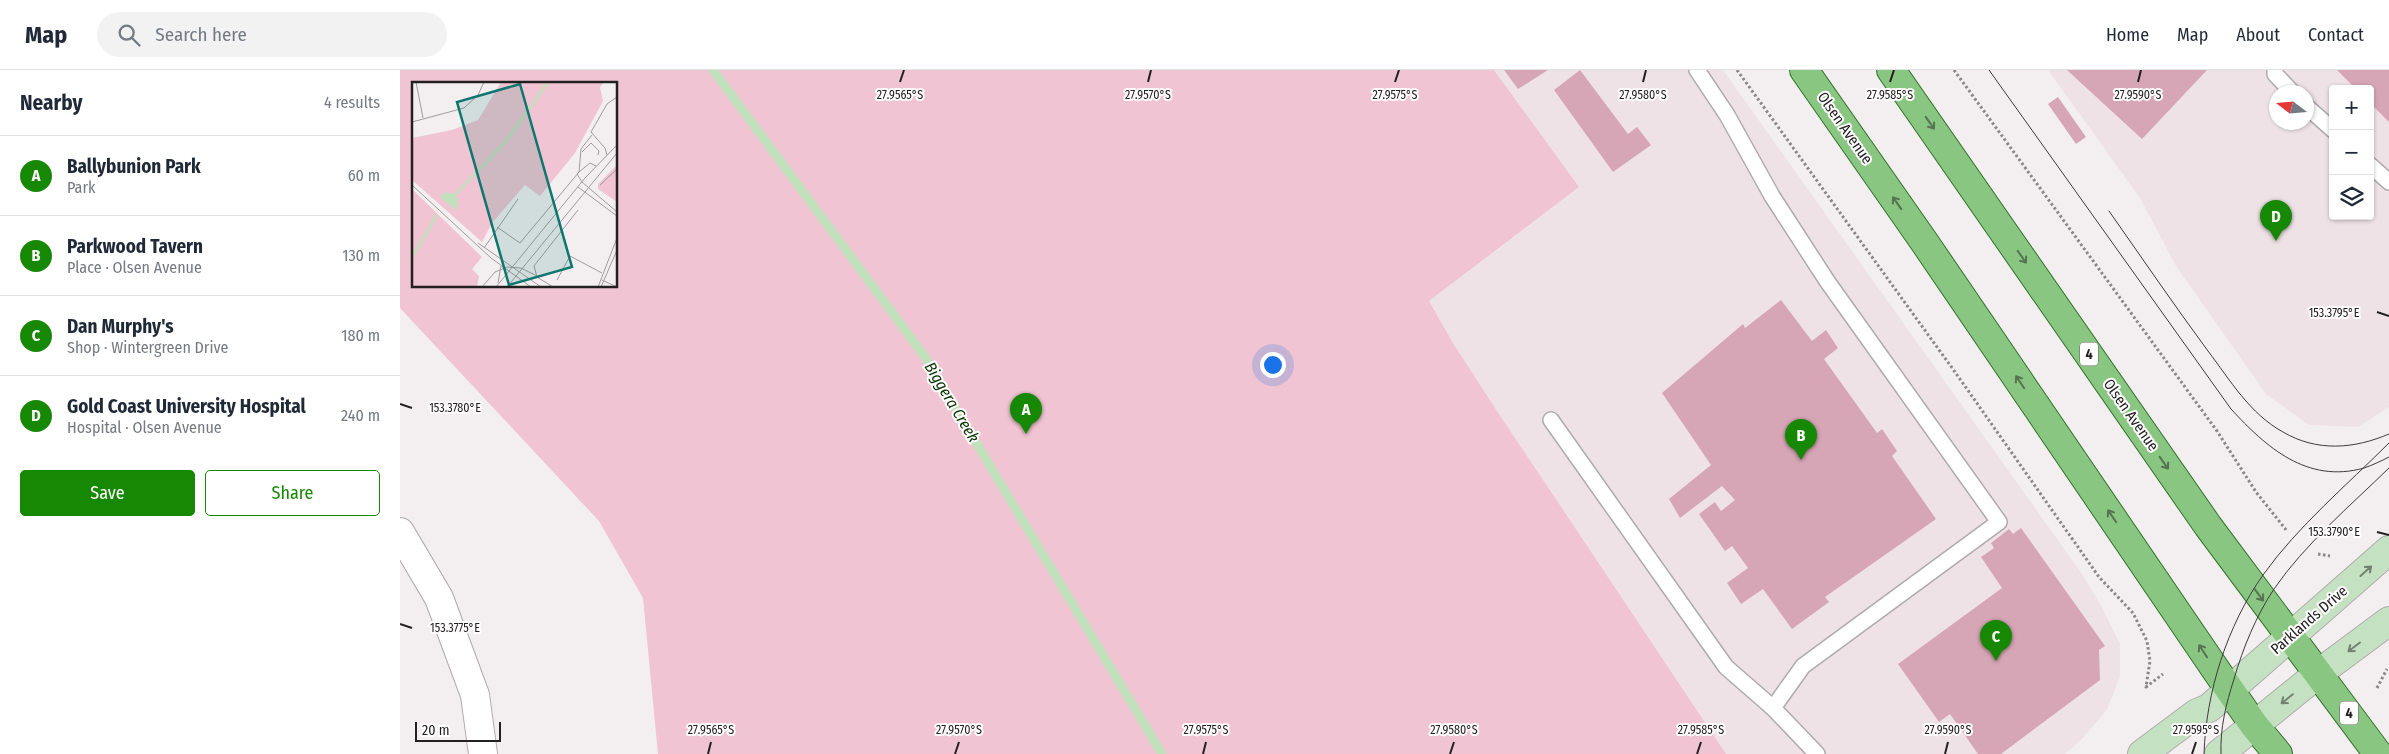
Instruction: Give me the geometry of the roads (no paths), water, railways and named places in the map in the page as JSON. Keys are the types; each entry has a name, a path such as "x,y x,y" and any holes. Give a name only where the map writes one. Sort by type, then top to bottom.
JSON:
{"main road":[{"name":"Olsen Avenue","path":"1804,70 1936,259 2230,691 2254,725 2278,754"},
{"name":"Olsen Avenue","path":"1891,70 2198,511 2289,636 2320,673 2378,754"}],"street":[{"path":"400,532 439,598 475,695 484,754"},
{"name":"Parklands Drive","path":"2142,754 2197,713 2209,708 2230,691 2289,636 2389,550"},
{"path":"2219,754 2320,673 2389,622"}],"lane":[{"path":"1696,70 1727,115 1772,196 1827,281 1999,522 1802,666 1773,708"},
{"path":"2275,70 2275,74 2285,85"},
{"path":"2314,113 2329,126"},
{"path":"2374,169 2389,182"},
{"path":"1551,420 1726,667 1773,708 1817,754"}],"waterway":[{"name":"Biggera Creek","path":"713,70 925,357 1162,754"}],"tram line":[{"path":"1989,70 2231,409 2244,423 2273,449 2289,459 2324,471 2343,472 2364,468 2389,457"},
{"path":"2109,211 2233,385 2260,416 2271,425 2296,438 2322,445 2336,446 2362,443 2389,434"},
{"path":"2204,754 2209,707 2214,684 2229,638 2250,595 2277,557 2323,506 2389,443"},
{"path":"2221,754 2223,725 2231,688 2246,644 2267,599 2300,556 2389,468"}],"place":[{"name":"Gold Coast University Hospital","path":"2276,241"},
{"name":"Ballybunion Park","path":"1026,434"},
{"name":"Parkwood Tavern","path":"1801,460"},
{"name":"Dan Murphy's","path":"1996,661"}]}
